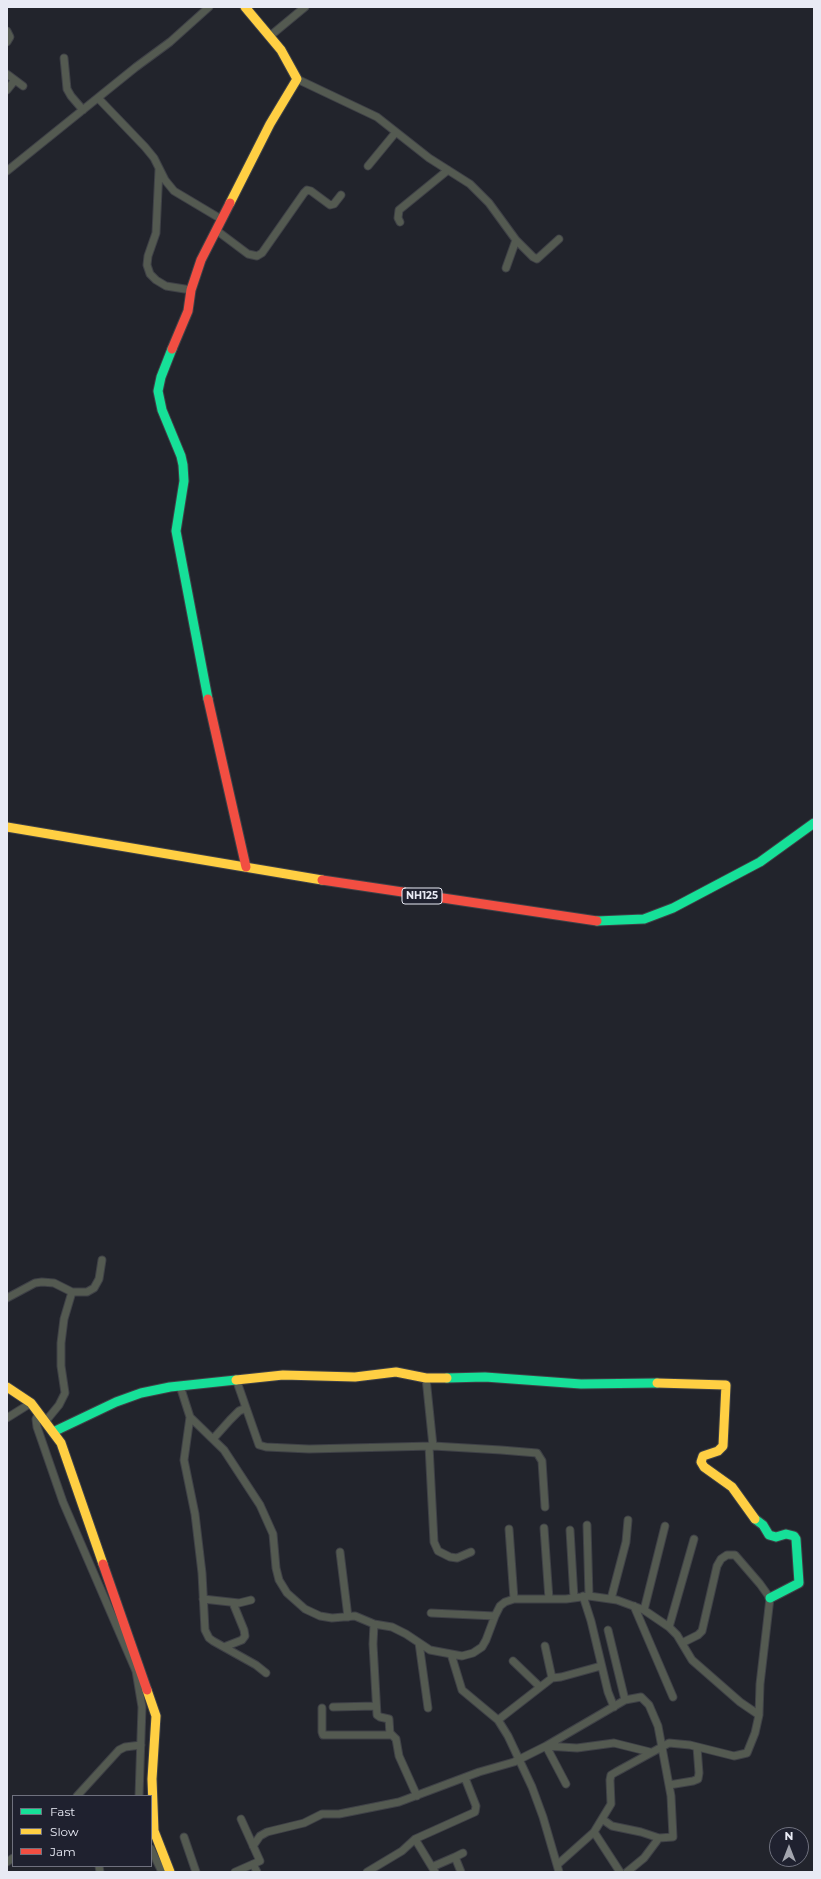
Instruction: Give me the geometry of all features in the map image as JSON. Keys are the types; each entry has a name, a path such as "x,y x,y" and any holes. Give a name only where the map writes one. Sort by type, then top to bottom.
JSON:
{"main road":[{"path":"245,7 281,50 297,80 270,124 201,260 191,290 188,311 161,377 158,391 162,410 181,456 183,465 184,481 176,521 176,531 203,675 246,867"},
{"name":"NH125","path":"7,827 126,848 509,910 602,922 617,922 644,919 673,908 760,862 814,823"},
{"path":"53,1432 116,1402 141,1393 180,1386 283,1375 355,1377 396,1372 426,1378 485,1377 581,1384 662,1383 726,1385 723,1446 718,1451 703,1456 701,1462 704,1467 732,1487 753,1518 763,1525 769,1535 776,1537 786,1534 794,1536 796,1539 799,1582 797,1585 770,1598"},
{"path":"7,1388 31,1403 61,1443 156,1716 152,1779 154,1831 170,1872"}],"street":[{"path":"7,171 170,42 209,7"},
{"path":"270,36 305,7"},
{"path":"7,31 10,37 7,42"},
{"path":"64,58 67,88 71,96 83,110"},
{"path":"7,74 23,86"},
{"path":"7,90 15,80"},
{"path":"297,80 377,117 448,170 470,184 489,203 516,240 533,257 537,259 559,239"},
{"path":"98,98 154,158 165,180 174,191 221,220"},
{"path":"368,166 396,132"},
{"path":"159,169 156,233 148,256 147,265 150,274 166,286 191,290"},
{"path":"400,222 398,218 399,210 448,170"},
{"path":"216,230 248,254 257,256 262,253 307,190 311,191 330,205 334,204 341,195"},
{"path":"506,268 516,240"},
{"path":"7,1298 35,1283 42,1282 54,1283 72,1292 87,1292 94,1288 99,1279 102,1260"},
{"path":"46,1422 63,1400 65,1393 60,1366 61,1343 64,1319 72,1292"},
{"path":"426,1378 431,1446 434,1542 438,1551 443,1555 450,1557 457,1558 471,1552"},
{"path":"236,1379 258,1443 263,1447 308,1449 431,1446 537,1453 542,1461 545,1507"},
{"path":"180,1386 190,1417 184,1460 195,1514 207,1634 213,1641 256,1665 266,1673"},
{"path":"7,1418 31,1403"},
{"path":"213,1439 239,1411 246,1408"},
{"path":"39,1413 36,1419 37,1427 63,1502 136,1672 142,1707 139,1795"},
{"path":"190,1417 224,1450 260,1505 273,1534 276,1568 279,1580 287,1593 305,1609 320,1616 332,1618 355,1616 374,1624 392,1627 406,1634 430,1650 462,1656 473,1653 482,1647 500,1606 505,1602 514,1599 574,1598 586,1596 611,1599 644,1610 669,1627 682,1643 692,1660 740,1702 759,1715"},
{"path":"611,1599 626,1542 628,1520"},
{"path":"587,1525 586,1596 601,1666 614,1707"},
{"path":"644,1610 665,1526"},
{"path":"544,1528 549,1599"},
{"path":"509,1529 514,1599"},
{"path":"570,1530 574,1598"},
{"path":"669,1627 694,1538"},
{"path":"340,1552 348,1617"},
{"path":"557,1864 594,1832 602,1819 610,1804 611,1775 650,1752 669,1743 697,1747 734,1756 747,1753 755,1733 759,1715 760,1684 770,1598 735,1554 727,1555 721,1559 717,1566 702,1631 698,1635 682,1643"},
{"path":"203,1599 233,1603 251,1600"},
{"path":"224,1647 242,1640 245,1636 233,1603"},
{"path":"634,1606 673,1697"},
{"path":"431,1613 495,1616"},
{"path":"374,1624 376,1706 378,1716 388,1718 390,1721 391,1734 396,1739 399,1756 417,1796"},
{"path":"608,1630 625,1700"},
{"path":"419,1644 428,1708"},
{"path":"545,1646 552,1678"},
{"path":"451,1654 462,1690 498,1720 508,1736 540,1810 559,1872"},
{"path":"513,1661 539,1686"},
{"path":"498,1720 539,1686 552,1678 601,1666"},
{"path":"253,1846 263,1833 304,1823 322,1814 339,1814 382,1806 417,1796 519,1759 546,1746 625,1700 641,1697 649,1705 658,1726 669,1785 673,1837 659,1838 641,1832 612,1826 602,1819"},
{"path":"333,1707 376,1706"},
{"path":"322,1708 322,1732 324,1735 387,1736 391,1734"},
{"path":"546,1746 577,1748 614,1744 650,1752"},
{"path":"78,1795 122,1748 141,1745"},
{"path":"546,1746 566,1784"},
{"path":"669,1785 698,1779 697,1747"},
{"path":"367,1872 402,1851 415,1839 475,1812 476,1806 465,1778"},
{"path":"235,1872 260,1861 241,1819"},
{"path":"594,1832 620,1872"},
{"path":"184,1837 196,1872"},
{"path":"627,1872 644,1858 659,1838"},
{"path":"415,1839 433,1870 463,1853"},
{"path":"152,1851 162,1872"},
{"path":"455,1858 461,1872"},
{"path":"253,1864 257,1872"}],"traffic: fast":[{"path":"172,349 161,377 158,391 162,410 181,456 183,465 184,481 176,531 208,699"},
{"path":"597,921 644,919 673,908 760,862 814,823"},
{"path":"447,1378 485,1377 581,1384 657,1383"},
{"path":"53,1432 116,1402 141,1393 170,1387 236,1380"},
{"path":"755,1519 763,1525 769,1535 776,1537 786,1534 794,1536 796,1539 799,1583 770,1598"}],"traffic: slow":[{"path":"230,203 270,124 297,79 281,50 245,7"},
{"path":"7,827 322,880"},
{"path":"236,1380 283,1375 355,1377 396,1372 426,1378 447,1378"},
{"path":"657,1383 726,1385 723,1446 718,1451 703,1456 701,1462 704,1467 732,1487 755,1519"},
{"path":"7,1387 31,1403 61,1443 103,1564"},
{"path":"147,1690 156,1716 152,1779 154,1831 170,1872"}],"traffic: jam":[{"path":"172,349 188,311 191,290 201,260 230,203"},
{"path":"208,699 246,867"},
{"path":"322,880 597,921"},
{"path":"103,1564 147,1690"}]}
